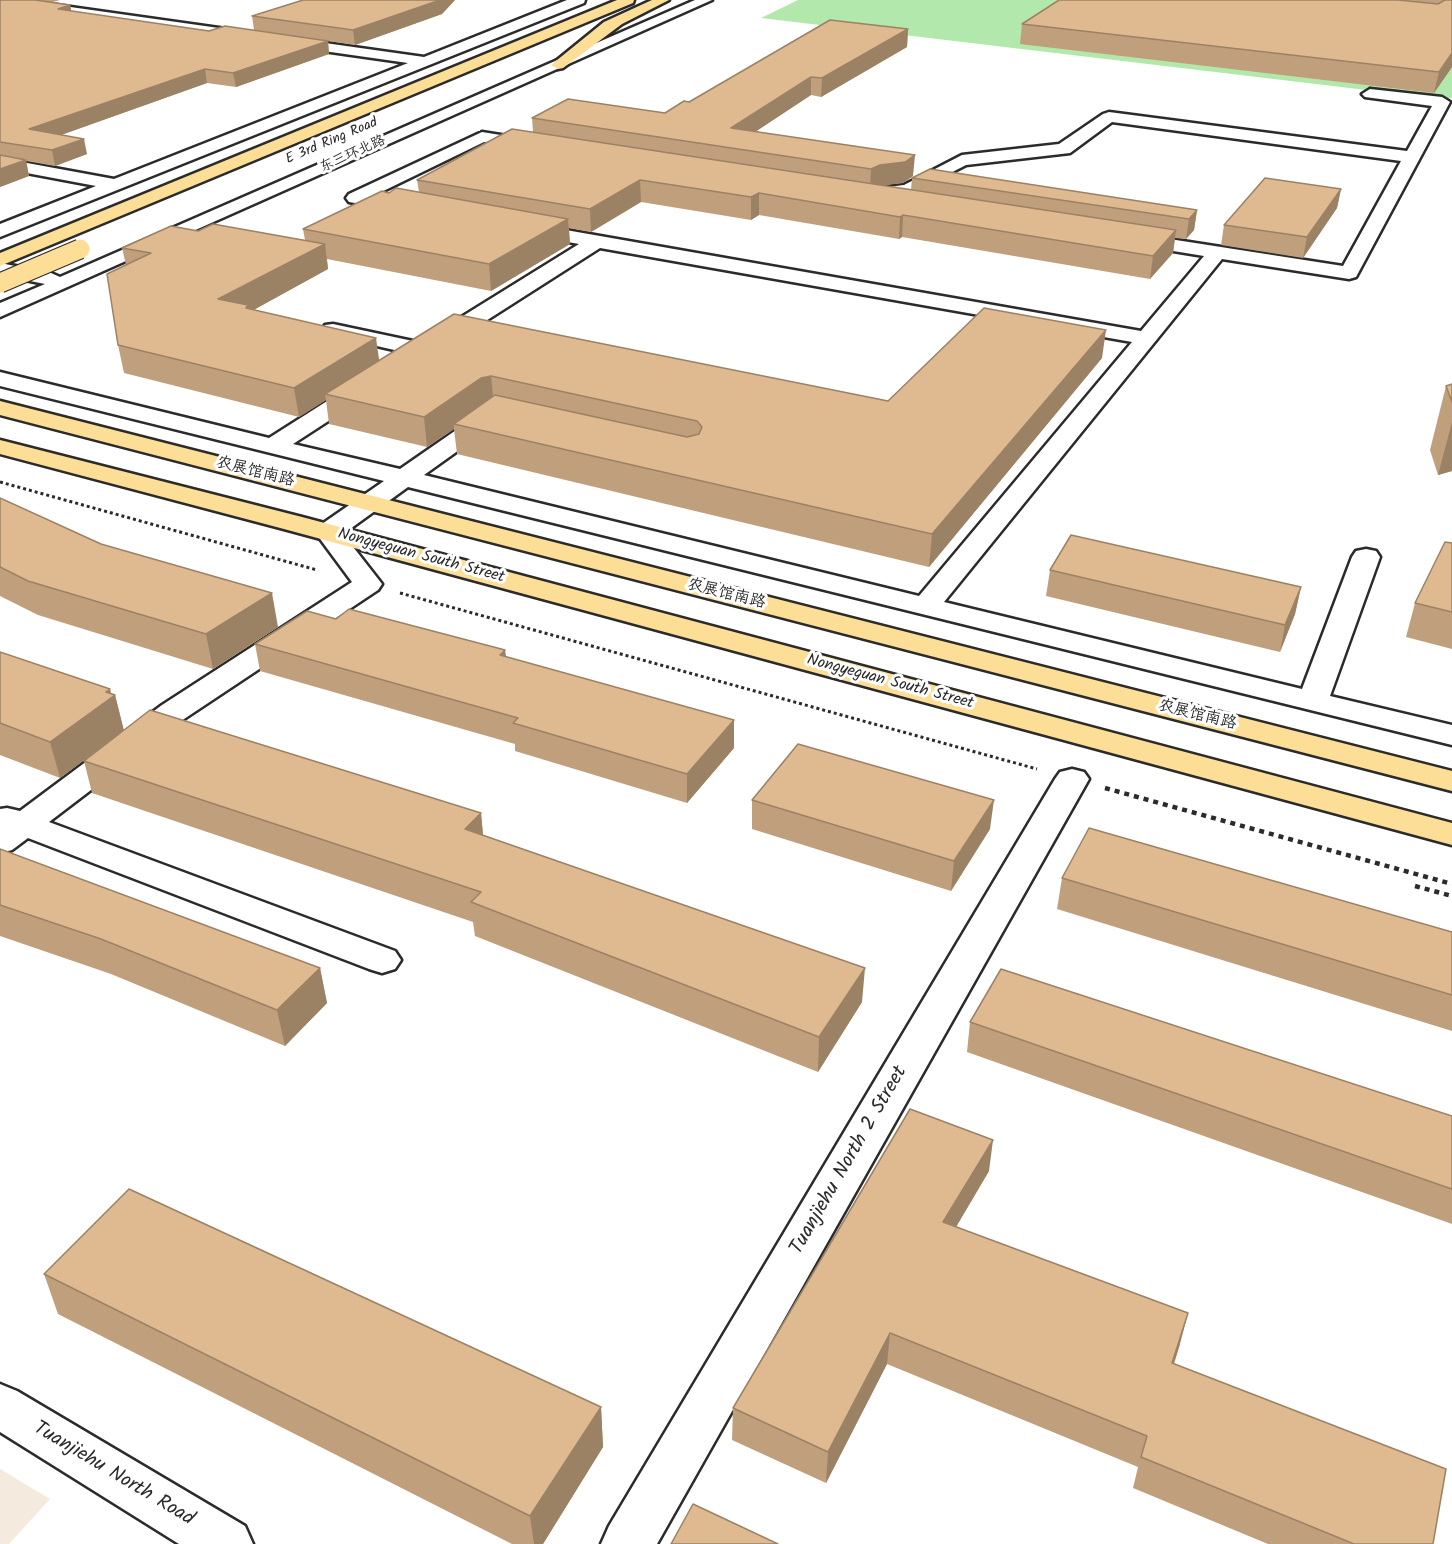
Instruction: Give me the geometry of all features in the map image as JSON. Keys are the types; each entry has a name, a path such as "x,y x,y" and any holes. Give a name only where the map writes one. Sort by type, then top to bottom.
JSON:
{"main road":[{"name":"E 3rd Ring Road","path":"0,260 628,0"},
{"path":"509,67 663,0"},
{"path":"455,50 589,16"},
{"path":"558,65 620,20"},
{"path":"0,283 85,247"},
{"name":"农展馆南路","path":"0,408 1452,782"},
{"path":"0,447 328,532"},
{"name":"Nongyeguan South Street","path":"328,532 1452,834"}],"street":[{"path":"0,231 579,0"},
{"name":"东三环北路","path":"0,311 706,0"},
{"path":"0,1 425,62"},
{"path":"1113,237 1349,273 1411,157 1447,96 1370,94"},
{"path":"916,205 852,195 909,190 962,160 1064,149 1109,117 1411,157"},
{"path":"418,127 553,148"},
{"path":"424,211 355,198 482,137"},
{"path":"0,163 117,185"},
{"path":"504,225 1145,338"},
{"path":"273,446 597,241"},
{"path":"926,606 1217,253"},
{"path":"0,269 65,282"},
{"path":"308,325 425,350"},
{"name":"农展馆南路","path":"0,379 1452,735"},
{"path":"8,828 173,712 368,584 328,532 493,415 516,420"},
{"path":"1313,701 1366,557"},
{"name":"Tuanjiehu North 2 Street","path":"628,1544 1072,779"},
{"path":"8,828 382,960"},
{"name":"Tuanjiehu North Road","path":"0,1406 226,1544"}],"path":[{"path":"0,482 1452,884"},
{"path":"1415,886 1452,896"}],"shaded area":[{"path":"0,1469 50,1499 9,1544 0,1544"}],"green space":[{"path":"798,0 1452,0 1452,98 1442,99 761,18"}],"building":[{"path":"0,0 35,0 70,5 58,9 209,31 225,26 328,41 233,73 205,69 29,129 84,139 52,150 0,142"},
{"path":"303,0 440,0 353,30 252,16"},
{"path":"1059,0 1398,0 1438,4 1445,0 1452,0 1452,53 1439,72 1022,24"},
{"path":"830,20 908,29 822,78 811,77 731,128 915,155 905,162 880,165 871,169 532,118 568,99 665,113 684,101 689,102"},
{"path":"512,129 1176,230 1153,256 759,193 751,197 640,180 590,209 417,180"},
{"path":"0,155 26,160 0,169"},
{"path":"930,169 1197,210 1189,219 912,178"},
{"path":"1265,178 1341,189 1307,237 1224,225"},
{"path":"396,188 568,219 489,264 303,229 382,191 389,193"},
{"path":"213,224 325,244 218,299 248,305 246,308 376,338 294,388 118,345 107,274 151,253 122,248 171,226 198,231"},
{"path":"984,308 1106,330 932,534 454,424 495,395 687,437 699,434 702,427 697,421 491,376 481,378 424,417 325,394 454,314 888,401"},
{"path":"1452,384 1452,402 1446,386"},
{"path":"0,498 101,544 272,593 206,634 28,581 0,567"},
{"path":"1071,535 1301,587 1285,625 1050,570"},
{"path":"1445,542 1452,543 1452,612 1415,603"},
{"path":"349,609 505,650 500,655 734,720 687,774 513,723 518,718 255,644 307,611 336,619"},
{"path":"0,652 110,689 106,692 115,695 50,742 0,723"},
{"path":"150,710 481,813 465,829 865,968 819,1037 471,902 481,892 84,761"},
{"path":"798,744 994,800 954,861 752,800"},
{"path":"1089,828 1452,932 1452,995 1062,878"},
{"path":"0,849 320,968 277,1010 101,939 0,905"},
{"path":"1001,969 1452,1116 1452,1189 970,1022"},
{"path":"910,1109 993,1140 943,1222 1188,1313 1172,1363 1446,1469 1433,1544 1354,1544 1141,1457 1147,1436 890,1333 828,1452 733,1408"},
{"path":"129,1189 601,1407 530,1516 44,1274"},
{"path":"693,1504 778,1544 671,1544"}]}
